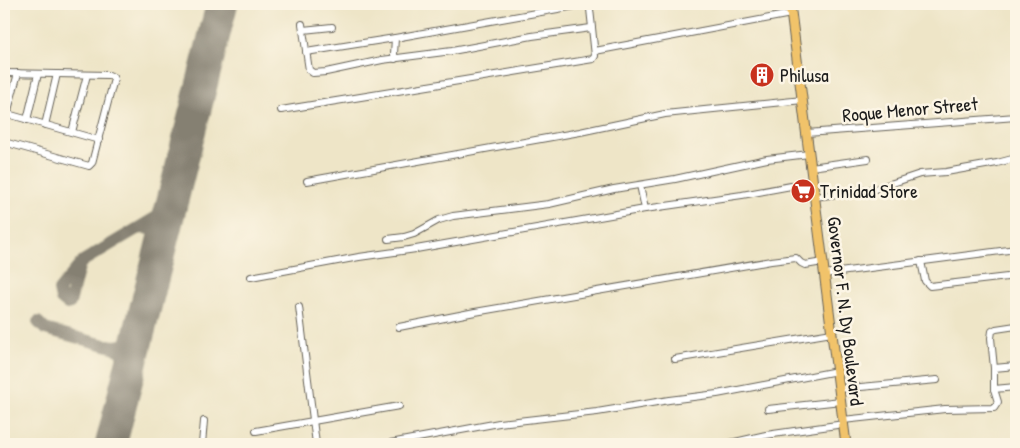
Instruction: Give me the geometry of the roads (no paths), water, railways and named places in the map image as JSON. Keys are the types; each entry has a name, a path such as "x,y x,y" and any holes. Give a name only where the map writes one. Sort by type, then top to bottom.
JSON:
{"highway":[{"name":"Governor F. N. Dy Boulevard","path":"790,4 846,444"}],"street":[{"path":"281,110 591,59 595,56 590,9 586,4 306,52"},
{"path":"595,51 791,14"},
{"path":"332,27 303,27 309,70 313,73 382,60 452,51 532,36 591,28"},
{"path":"395,38 395,59"},
{"path":"4,73 109,75 114,79 99,140 92,163 89,166 4,142"},
{"path":"18,73 6,113 99,140"},
{"path":"27,120 38,74"},
{"path":"45,125 57,74"},
{"path":"72,132 87,75"},
{"path":"307,181 563,135 666,114 803,100"},
{"name":"Roque Menor Street","path":"807,133 1016,117"},
{"path":"388,238 409,236 439,220 454,216 549,204 640,185 675,180 767,159 809,154"},
{"path":"815,197 875,189 920,174 997,163 1016,158"},
{"path":"811,166 868,159"},
{"path":"251,277 359,257 813,182"},
{"path":"640,185 645,210"},
{"path":"824,274 1016,249"},
{"path":"399,327 771,261 796,258 803,265 823,262"},
{"path":"921,261 924,282 930,286 1016,276"},
{"path":"299,307 316,444"},
{"path":"726,444 766,435 844,422 945,409 994,408 998,402 994,389 992,331 1016,326"},
{"path":"675,359 832,333"},
{"path":"994,368 1016,366"},
{"path":"385,444 412,442 499,423 597,412 717,394 836,371"},
{"path":"839,390 937,380"},
{"path":"994,389 1016,388"},
{"path":"768,409 841,401"},
{"path":"256,431 399,406"},
{"path":"202,444 204,420"}],"place":[{"name":"Philusa","path":"762,75"},
{"name":"Trinidad Store","path":"803,191"}]}
